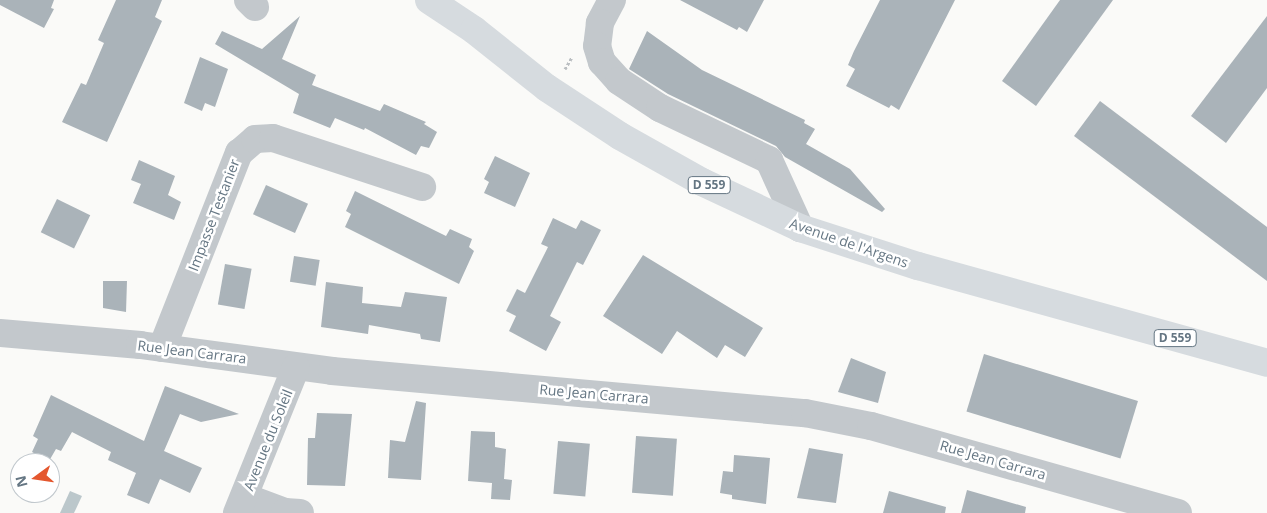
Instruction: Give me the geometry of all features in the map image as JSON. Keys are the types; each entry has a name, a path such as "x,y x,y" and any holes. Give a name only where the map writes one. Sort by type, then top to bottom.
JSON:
{"main road":[{"name":"Avenue de l'Argens","path":"429,0 474,30 546,88 620,136 702,182 800,228 918,266 1267,363"},
{"name":"Avenue de l'Argens","path":"444,0 474,30"}],"street":[{"path":"612,0 600,23 597,46 602,62 619,81 660,108 769,160 800,228"},
{"name":"Impasse Testanier","path":"162,348 239,153 254,140 273,138 422,186"},
{"name":"Rue Jean Carrara","path":"0,333 162,348 296,367 805,413 880,429 1178,513"},
{"name":"Avenue du Soleil","path":"241,505 296,367"},
{"path":"241,505 300,513"}],"path":[{"path":"563,74 576,49"}],"shaded area":[{"path":"70,491 82,496 74,513 60,513"}],"building":[{"path":"0,0 54,0 51,8 54,9 44,28 0,5"},
{"path":"116,0 162,0 155,17 162,21 107,142 62,122 81,83 86,85 104,43 98,40"},
{"path":"680,0 764,0 747,32 739,27 737,30"},
{"path":"880,0 955,0 899,110 891,105 889,108 846,86 855,69 848,65"},
{"path":"1060,0 1113,0 1036,106 1002,81"},
{"path":"300,16 282,59 316,75 312,85 380,111 384,104 426,122 424,124 437,132 429,148 421,146 416,155 365,128 364,130 335,118 330,128 293,113 299,94 215,44 222,31 262,49"},
{"path":"1267,16 1267,88 1226,143 1191,116"},
{"path":"647,31 702,70 805,120 804,123 815,129 806,144 850,169 885,209 882,212 785,157 776,146 668,94 629,69"},
{"path":"200,57 228,69 215,107 205,103 202,111 184,103"},
{"path":"1100,101 1267,227 1267,281 1074,136"},
{"path":"495,156 530,173 515,207 484,193 489,182 484,179"},
{"path":"139,160 175,176 168,195 181,202 174,220 133,203 141,184 131,180"},
{"path":"266,185 308,204 295,233 253,214"},
{"path":"355,191 446,236 450,229 472,239 469,247 474,251 459,284 345,227 351,214 346,211"},
{"path":"57,199 90,215 74,248 41,232"},
{"path":"553,218 576,229 581,220 601,230 583,265 577,262 550,316 561,322 546,351 509,331 516,316 506,311 517,289 525,293 548,247 541,244"},
{"path":"643,255 763,328 745,357 725,345 717,358 677,331 662,354 603,316"},
{"path":"294,256 320,260 316,286 290,282"},
{"path":"225,264 252,269 244,309 218,304"},
{"path":"103,281 127,281 126,312 103,308"},
{"path":"326,282 363,287 362,303 401,307 405,292 447,297 440,342 421,339 420,334 369,325 368,334 321,327"},
{"path":"984,354 1138,401 1120,458 966,411"},
{"path":"851,358 886,372 878,403 838,392"},
{"path":"165,386 239,414 201,422 180,414 164,451 202,468 190,493 160,479 149,504 127,495 136,473 108,460 111,452 72,432 61,451 56,449 54,453 32,452 38,439 33,436 51,395 144,441"},
{"path":"416,401 426,403 421,480 388,478 390,440 405,442"},
{"path":"317,413 352,414 345,486 307,485 308,438 315,438"},
{"path":"471,431 495,432 495,447 506,449 504,479 512,480 510,500 491,499 492,483 468,481"},
{"path":"636,436 677,439 673,496 632,493"},
{"path":"558,441 590,444 585,497 553,494"},
{"path":"809,448 843,454 836,503 797,498"},
{"path":"734,455 770,458 766,504 732,499 732,495 720,493 723,471 733,472"},
{"path":"967,490 1026,507 1025,513 961,513"},
{"path":"889,491 946,507 945,513 883,513"}]}
